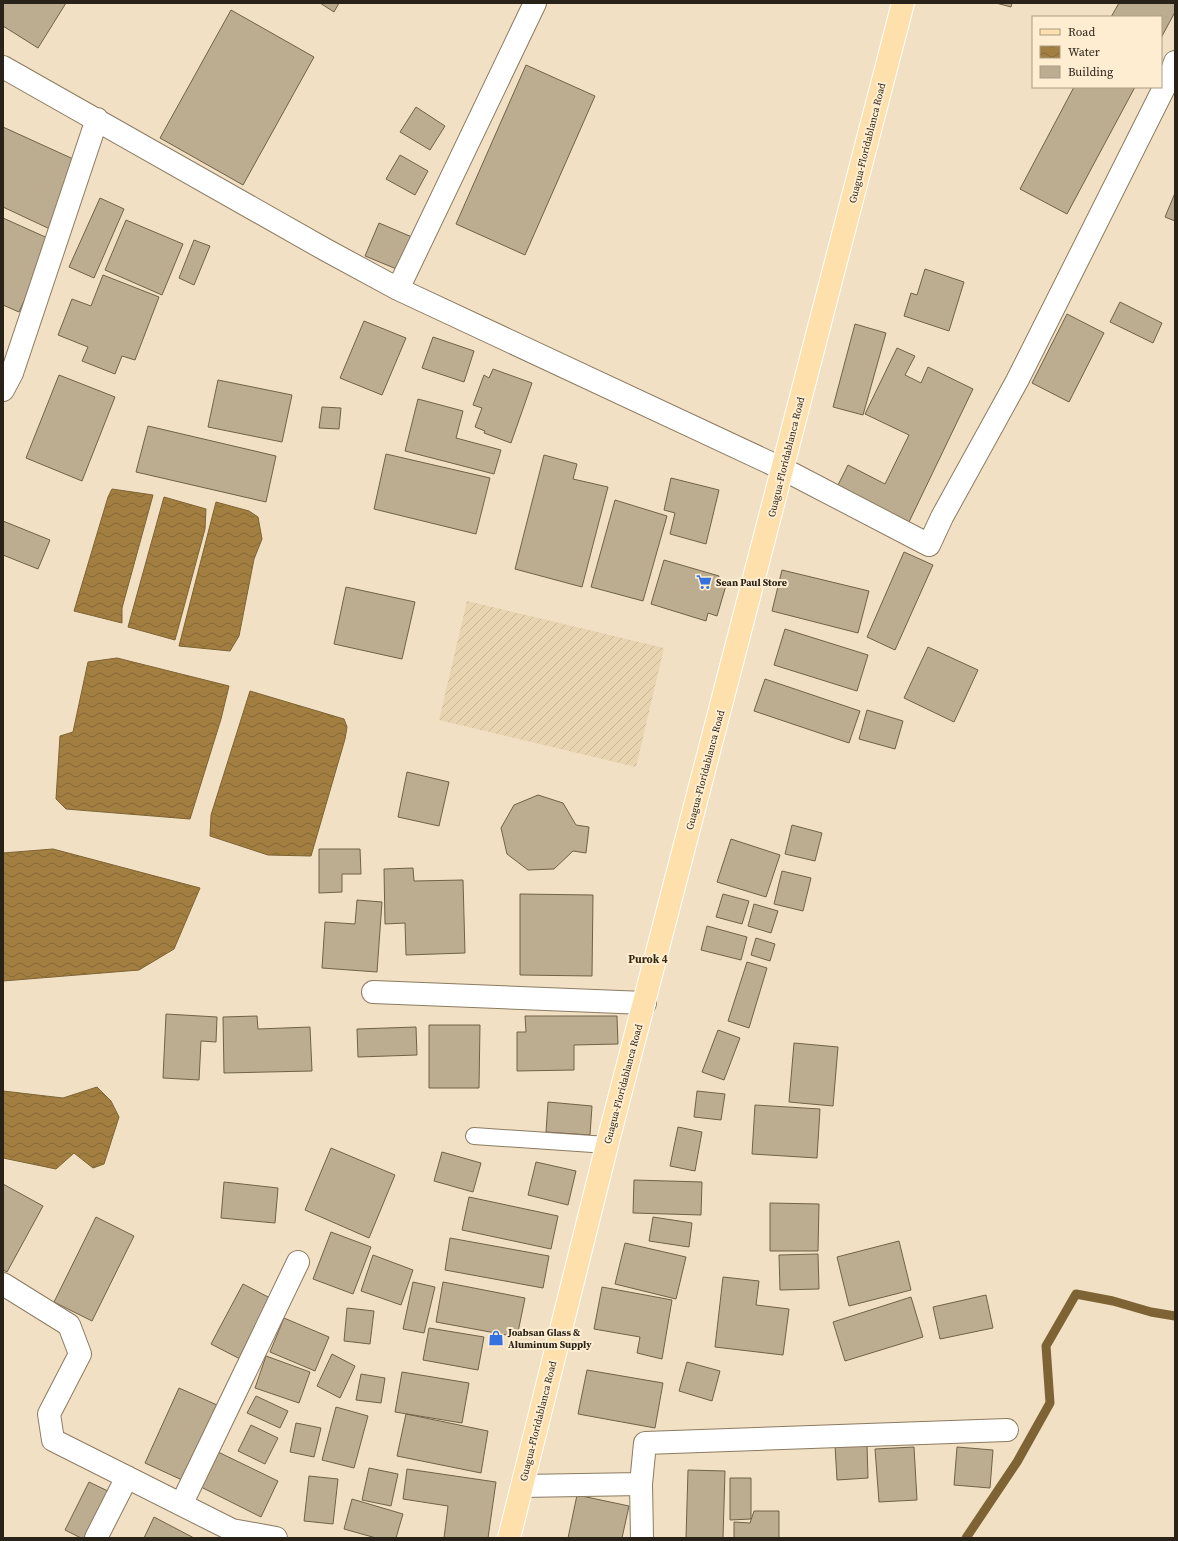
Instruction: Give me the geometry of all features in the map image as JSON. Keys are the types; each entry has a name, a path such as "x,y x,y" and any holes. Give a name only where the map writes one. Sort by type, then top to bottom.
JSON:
{"main road":[{"name":"Guagua-Floridablanca Road","path":"509,1538 607,1145 903,3"}],"street":[{"path":"398,289 535,3"},
{"path":"3,67 319,246 398,289 783,469 930,545 942,517 1017,381 1170,76 1175,62"},
{"path":"3,390 12,372 97,119"},
{"path":"373,992 645,1003"},
{"path":"182,1503 298,1262"},
{"path":"3,1284 69,1325 80,1354 49,1414 53,1440 182,1503 232,1530 276,1538"},
{"path":"642,1538 641,1484 645,1443 1006,1430"},
{"path":"96,1538 128,1477"},
{"path":"522,1486 641,1484"}],"lane":[{"path":"474,1136 607,1145"}],"shaded area":[{"path":"467,601 664,648 636,767 439,720"}],"water":[{"path":"112,489 153,495 122,608 122,623 74,611 108,497"},
{"path":"164,497 206,509 205,529 175,640 128,627"},
{"path":"216,502 249,511 258,517 262,539 254,559 239,636 230,651 179,646"},
{"path":"117,658 229,686 221,719 190,819 66,809 56,799 60,736 73,732 88,662"},
{"path":"250,691 344,719 347,727 345,739 311,856 268,855 210,836 211,815"},
{"path":"53,849 200,888 174,949 139,970 3,981 3,853"},
{"path":"97,1087 111,1101 119,1117 104,1164 93,1168 74,1153 56,1169 3,1158 3,1091 63,1098"}],"building":[{"path":"3,3 66,3 38,48 3,26"},
{"path":"320,3 339,3 334,12"},
{"path":"996,3 1012,3 1011,7"},
{"path":"1119,3 1175,3 1175,12 1162,36 1162,16 1112,16"},
{"path":"231,10 314,57 243,185 160,138"},
{"path":"526,65 595,96 525,255 456,224"},
{"path":"1073,88 1134,88 1067,214 1020,189"},
{"path":"416,107 445,126 430,150 400,132"},
{"path":"3,127 82,163 52,230 3,207"},
{"path":"400,155 428,171 415,195 386,179"},
{"path":"1175,193 1175,221 1165,217"},
{"path":"100,198 124,209 94,278 69,267"},
{"path":"3,218 52,240 19,312 3,305"},
{"path":"126,220 183,244 162,295 105,270"},
{"path":"379,223 412,237 399,270 365,256"},
{"path":"194,240 210,246 194,285 179,278"},
{"path":"925,269 964,282 949,331 904,316 911,293 917,295"},
{"path":"103,275 159,297 135,360 122,356 115,374 82,361 88,347 58,335 72,299 91,306"},
{"path":"1120,302 1162,323 1153,343 1110,322"},
{"path":"1067,314 1104,333 1069,402 1032,383"},
{"path":"364,321 406,338 382,395 340,378"},
{"path":"855,324 886,333 863,415 833,407"},
{"path":"433,337 474,351 464,382 422,368"},
{"path":"897,348 915,356 905,375 921,383 928,367 973,389 908,524 836,489 848,465 885,484 909,435 865,414"},
{"path":"493,369 532,383 511,443 484,433 485,431 475,427 482,408 473,405 484,375 489,378"},
{"path":"59,375 115,397 82,481 26,458"},
{"path":"218,380 292,395 282,442 208,427"},
{"path":"418,399 463,411 456,438 501,450 494,474 405,451"},
{"path":"322,407 341,408 339,429 319,428"},
{"path":"148,426 276,456 266,502 136,472"},
{"path":"386,454 490,478 476,534 374,509"},
{"path":"544,455 577,464 573,479 608,487 582,587 515,569"},
{"path":"671,478 719,490 706,544 670,534 675,513 664,510"},
{"path":"615,500 667,516 643,601 591,587"},
{"path":"3,521 50,540 38,569 3,555"},
{"path":"904,552 933,565 895,650 867,637"},
{"path":"664,560 719,576 718,580 727,582 717,616 708,613 706,621 651,604"},
{"path":"782,570 869,591 858,633 772,611"},
{"path":"346,587 415,602 402,659 334,644"},
{"path":"785,629 868,655 857,691 774,665"},
{"path":"928,647 978,670 954,722 904,698"},
{"path":"765,679 860,711 849,743 754,711"},
{"path":"867,710 903,721 895,749 859,739"},
{"path":"407,772 449,782 439,826 398,817"},
{"path":"538,795 563,803 576,825 589,827 586,853 573,851 554,869 528,870 507,854 501,828 514,805"},
{"path":"792,825 822,833 815,861 785,854"},
{"path":"731,839 780,855 766,897 717,882"},
{"path":"319,849 360,849 361,874 342,874 342,892 319,893"},
{"path":"413,868 414,881 463,880 465,953 406,955 405,923 385,924 384,869"},
{"path":"782,871 811,878 803,911 774,904"},
{"path":"520,894 593,895 592,976 520,975"},
{"path":"723,894 749,901 742,924 716,917"},
{"path":"357,900 382,902 377,972 322,968 325,922 355,924"},
{"path":"754,904 778,911 771,933 748,926"},
{"path":"707,926 747,937 741,960 701,950"},
{"path":"756,938 775,944 770,961 751,955"},
{"path":"747,962 767,968 749,1028 728,1021"},
{"path":"166,1014 217,1017 216,1042 201,1041 199,1080 163,1078"},
{"path":"257,1016 258,1029 310,1027 312,1071 224,1073 223,1017"},
{"path":"525,1016 617,1016 618,1044 574,1045 574,1070 517,1071 517,1032 526,1032"},
{"path":"429,1025 480,1025 479,1088 429,1088"},
{"path":"416,1027 417,1055 358,1057 357,1029"},
{"path":"718,1030 740,1038 724,1080 702,1072"},
{"path":"794,1043 838,1047 833,1106 789,1102"},
{"path":"697,1091 725,1094 721,1120 694,1117"},
{"path":"548,1102 592,1106 590,1135 546,1132"},
{"path":"755,1105 820,1109 817,1158 752,1154"},
{"path":"678,1127 702,1132 695,1171 670,1166"},
{"path":"331,1148 395,1175 369,1238 305,1210"},
{"path":"442,1152 481,1163 473,1192 434,1181"},
{"path":"536,1162 576,1171 568,1205 528,1195"},
{"path":"634,1180 702,1182 701,1215 633,1213"},
{"path":"224,1182 278,1188 275,1223 221,1218"},
{"path":"3,1184 43,1206 7,1272 3,1270"},
{"path":"469,1197 558,1216 551,1249 462,1230"},
{"path":"770,1203 819,1204 818,1251 770,1251"},
{"path":"96,1217 134,1236 92,1321 54,1302"},
{"path":"653,1217 692,1223 689,1247 649,1241"},
{"path":"331,1232 371,1247 353,1294 313,1279"},
{"path":"450,1238 549,1256 543,1288 445,1270"},
{"path":"899,1241 911,1290 849,1306 837,1257"},
{"path":"625,1243 686,1257 676,1299 615,1284"},
{"path":"818,1254 819,1289 780,1290 779,1255"},
{"path":"373,1255 413,1270 401,1305 361,1291"},
{"path":"723,1277 759,1281 756,1305 789,1309 783,1355 715,1347"},
{"path":"413,1282 435,1287 424,1333 403,1329"},
{"path":"443,1282 525,1298 517,1337 436,1322"},
{"path":"243,1284 272,1299 242,1360 211,1344"},
{"path":"602,1287 672,1300 662,1359 637,1353 640,1337 594,1329"},
{"path":"986,1295 993,1328 940,1339 933,1307"},
{"path":"911,1297 923,1337 845,1361 833,1322"},
{"path":"347,1308 374,1311 370,1344 344,1341"},
{"path":"284,1318 329,1337 315,1371 270,1352"},
{"path":"429,1328 484,1337 478,1370 423,1360"},
{"path":"332,1354 355,1366 340,1398 317,1386"},
{"path":"266,1356 310,1372 299,1403 255,1388"},
{"path":"687,1362 720,1371 712,1401 679,1391"},
{"path":"587,1370 663,1383 655,1428 578,1414"},
{"path":"402,1372 469,1383 462,1423 395,1412"},
{"path":"361,1374 385,1378 381,1403 356,1400"},
{"path":"179,1388 217,1405 182,1480 145,1463"},
{"path":"256,1396 288,1411 280,1428 247,1413"},
{"path":"336,1407 368,1416 354,1468 322,1460"},
{"path":"406,1414 488,1431 481,1473 397,1456"},
{"path":"296,1423 321,1428 314,1457 290,1452"},
{"path":"251,1425 278,1438 265,1464 238,1451"},
{"path":"867,1444 868,1478 837,1480 835,1445"},
{"path":"914,1447 917,1500 879,1502 875,1449"},
{"path":"957,1447 993,1450 990,1488 954,1485"},
{"path":"216,1451 278,1481 261,1517 199,1486"},
{"path":"369,1468 398,1474 391,1506 362,1500"},
{"path":"407,1469 496,1482 488,1538 444,1538 448,1506 403,1499"},
{"path":"688,1470 725,1471 723,1538 686,1538"},
{"path":"309,1476 338,1479 333,1524 304,1521"},
{"path":"730,1478 751,1478 751,1519 730,1520"},
{"path":"89,1482 112,1493 90,1538 81,1538 65,1530"},
{"path":"577,1495 629,1506 622,1538 568,1538"},
{"path":"352,1499 403,1514 396,1538 376,1538 344,1529"},
{"path":"754,1511 779,1511 779,1538 734,1538 734,1522 750,1523"},
{"path":"154,1517 194,1538 144,1538"}],"waterway":[{"path":"966,1538 1017,1462 1050,1403 1046,1346 1076,1294 1113,1301 1151,1312 1175,1316"}],"place":[{"name":"Sean Paul Store","path":"704,582"},
{"name":"Joabsan Glass & Aluminum Supply","path":"496,1338"}],"district":[{"name":"Purok 4","path":"648,959"}]}
